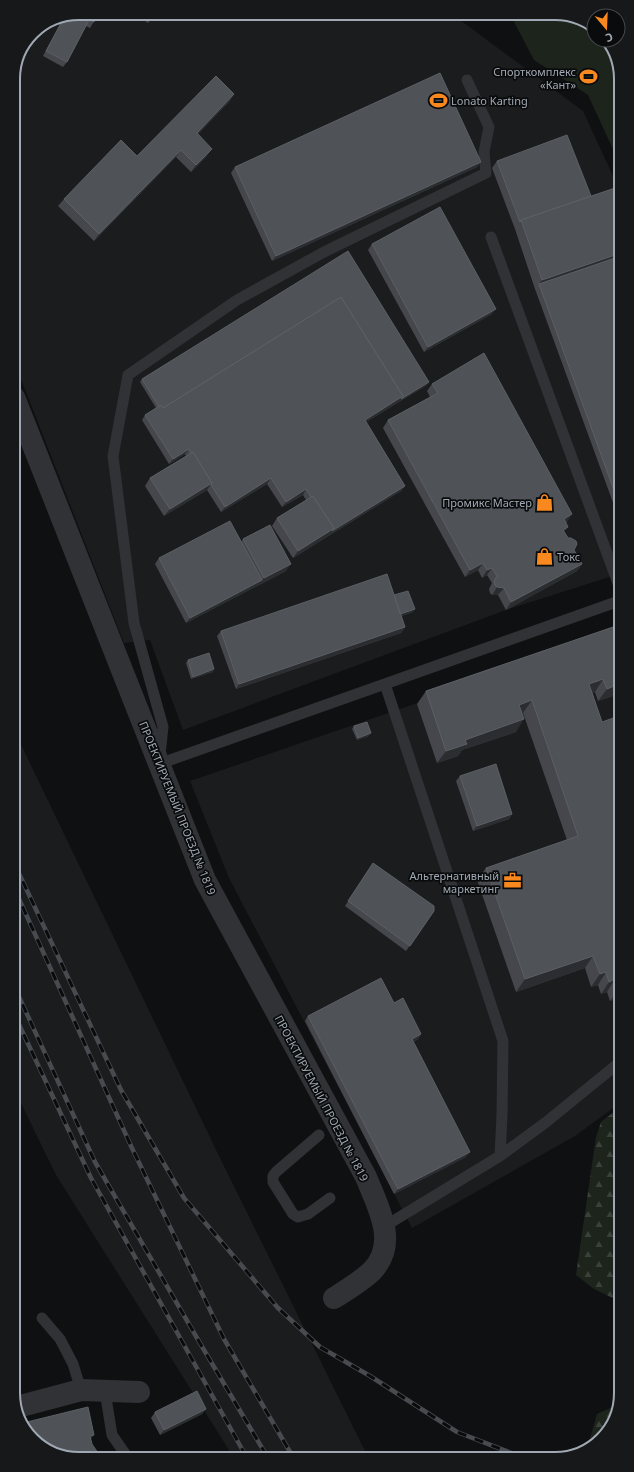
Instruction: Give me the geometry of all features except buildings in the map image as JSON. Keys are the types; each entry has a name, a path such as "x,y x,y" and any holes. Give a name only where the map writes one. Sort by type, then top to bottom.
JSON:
{"street":[{"name":"ПРОЕКТИРУЕМЫЙ ПРОЕЗД № 1819","path":"20,412 205,880 366,1177 385,1226 386,1247 381,1259 372,1272 334,1298"},
{"path":"21,1406 82,1390 139,1392"}],"lane":[{"path":"468,80 489,127 484,152 486,172 324,252 237,300 128,375 113,456 134,623 163,727 159,764 614,604"},
{"path":"491,237 614,572"},
{"path":"384,684 503,1040 500,1156"},
{"path":"385,1226 500,1156 545,1123 614,1067"},
{"path":"318,1135 276,1172 273,1176 273,1182 293,1214 298,1217 308,1214 330,1198"},
{"path":"42,1318 60,1339 73,1364 82,1390"},
{"path":"105,1391 112,1436 124,1452"}],"shaded area":[{"path":"79,20 460,20 583,111 614,178 614,576 506,610 183,730 150,640 124,643 20,376 20,76 26,53 37,37 46,30 68,21"},
{"path":"614,636 614,1107 575,1136 412,1228 229,878 190,781"},
{"path":"20,742 220,1158 366,1452 230,1452 56,1175 20,1101"}],"green space":[{"name":"Спорткомплекс «Кант»","path":"513,20 566,21 586,29 586,48 605,48 611,60 614,79 614,151 588,95 534,60"},
{"path":"614,1112 614,1299 594,1289 576,1275 596,1137 601,1122"},
{"path":"612,1407 604,1426 589,1441 597,1414"}],"railway":[{"path":"20,876 121,1090 184,1198 278,1308 320,1347 370,1376 457,1432 509,1452"},
{"path":"20,901 131,1146 224,1339 290,1452"},
{"path":"20,999 95,1162 264,1452"},
{"path":"20,1027 91,1178 244,1452"}],"place":[{"name":"Спорткомплекс «Кант»","path":"589,77"},
{"name":"Lonato Karting","path":"438,100"},
{"name":"Промикс Мастер","path":"545,502"},
{"name":"Токс","path":"544,556"},
{"name":"Альтернативный маркетинг","path":"512,881"}]}
